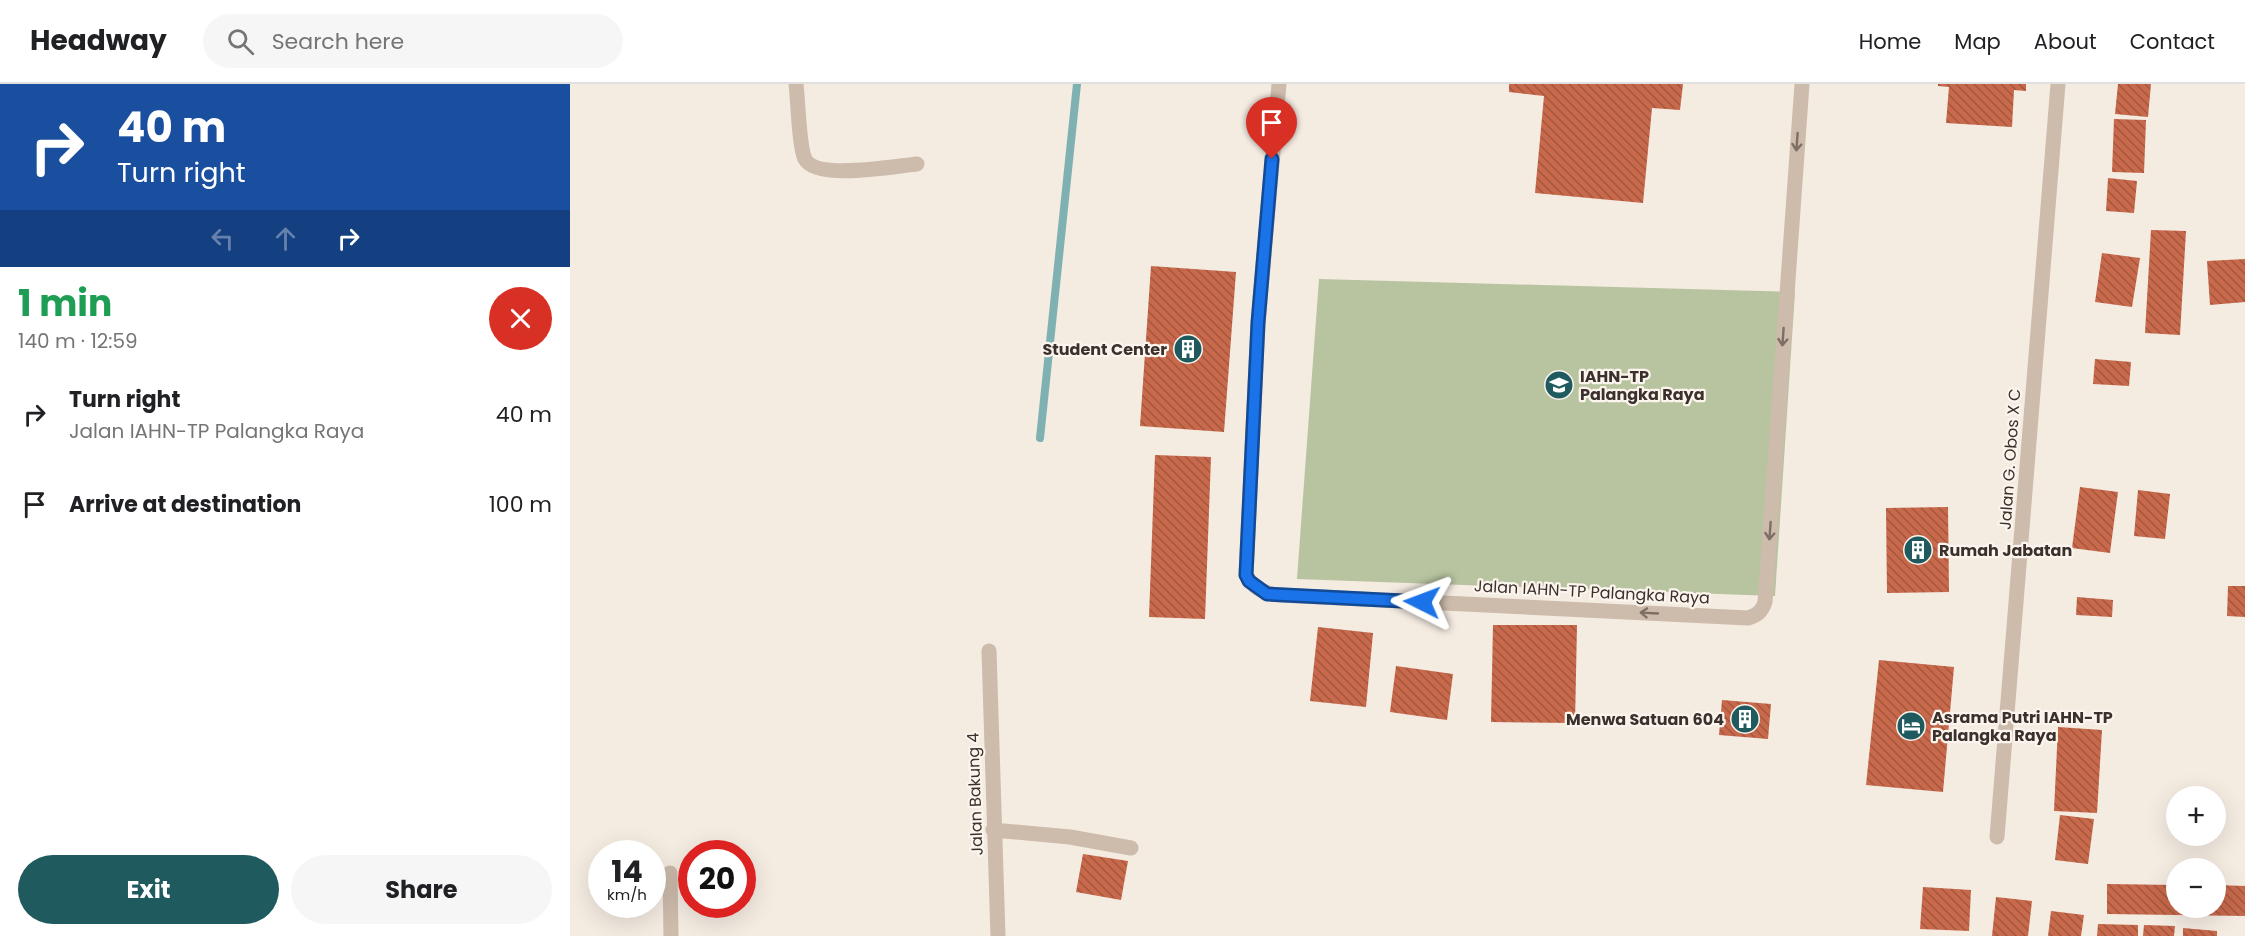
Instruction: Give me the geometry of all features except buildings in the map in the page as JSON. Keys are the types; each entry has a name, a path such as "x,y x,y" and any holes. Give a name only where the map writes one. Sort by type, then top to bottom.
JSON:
{"street":[{"path":"796,84 805,159 815,169 835,171 917,164"},
{"name":"Jalan IAHN-TP Palangka Raya","path":"1279,84 1258,323 1246,575 1249,581 1267,594 1748,618 1756,616 1763,609 1765,602 1802,84"},
{"name":"Jalan G. Obos X C","path":"1997,837 2058,84"},
{"name":"Jalan Bakung 4","path":"989,651 998,936"},
{"path":"993,830 1070,837 1131,848"},
{"path":"670,873 671,936"}],"green space":[{"path":"1319,279 1795,292 1775,596 1297,579"}],"waterway":[{"path":"1040,438 1077,84"}],"place":[{"name":"Student Center","path":"1188,349"},
{"name":"IAHN-TP Palangka Raya","path":"1559,385"},
{"name":"Rumah Jabatan","path":"1918,550"},
{"name":"Menwa Satuan 604","path":"1745,719"},
{"name":"Asrama Putri IAHN-TP Palangka Raya","path":"1911,726"}],"route":[{"path":"1272,159 1258,323 1246,575 1249,581 1267,594 1422,602"}]}
